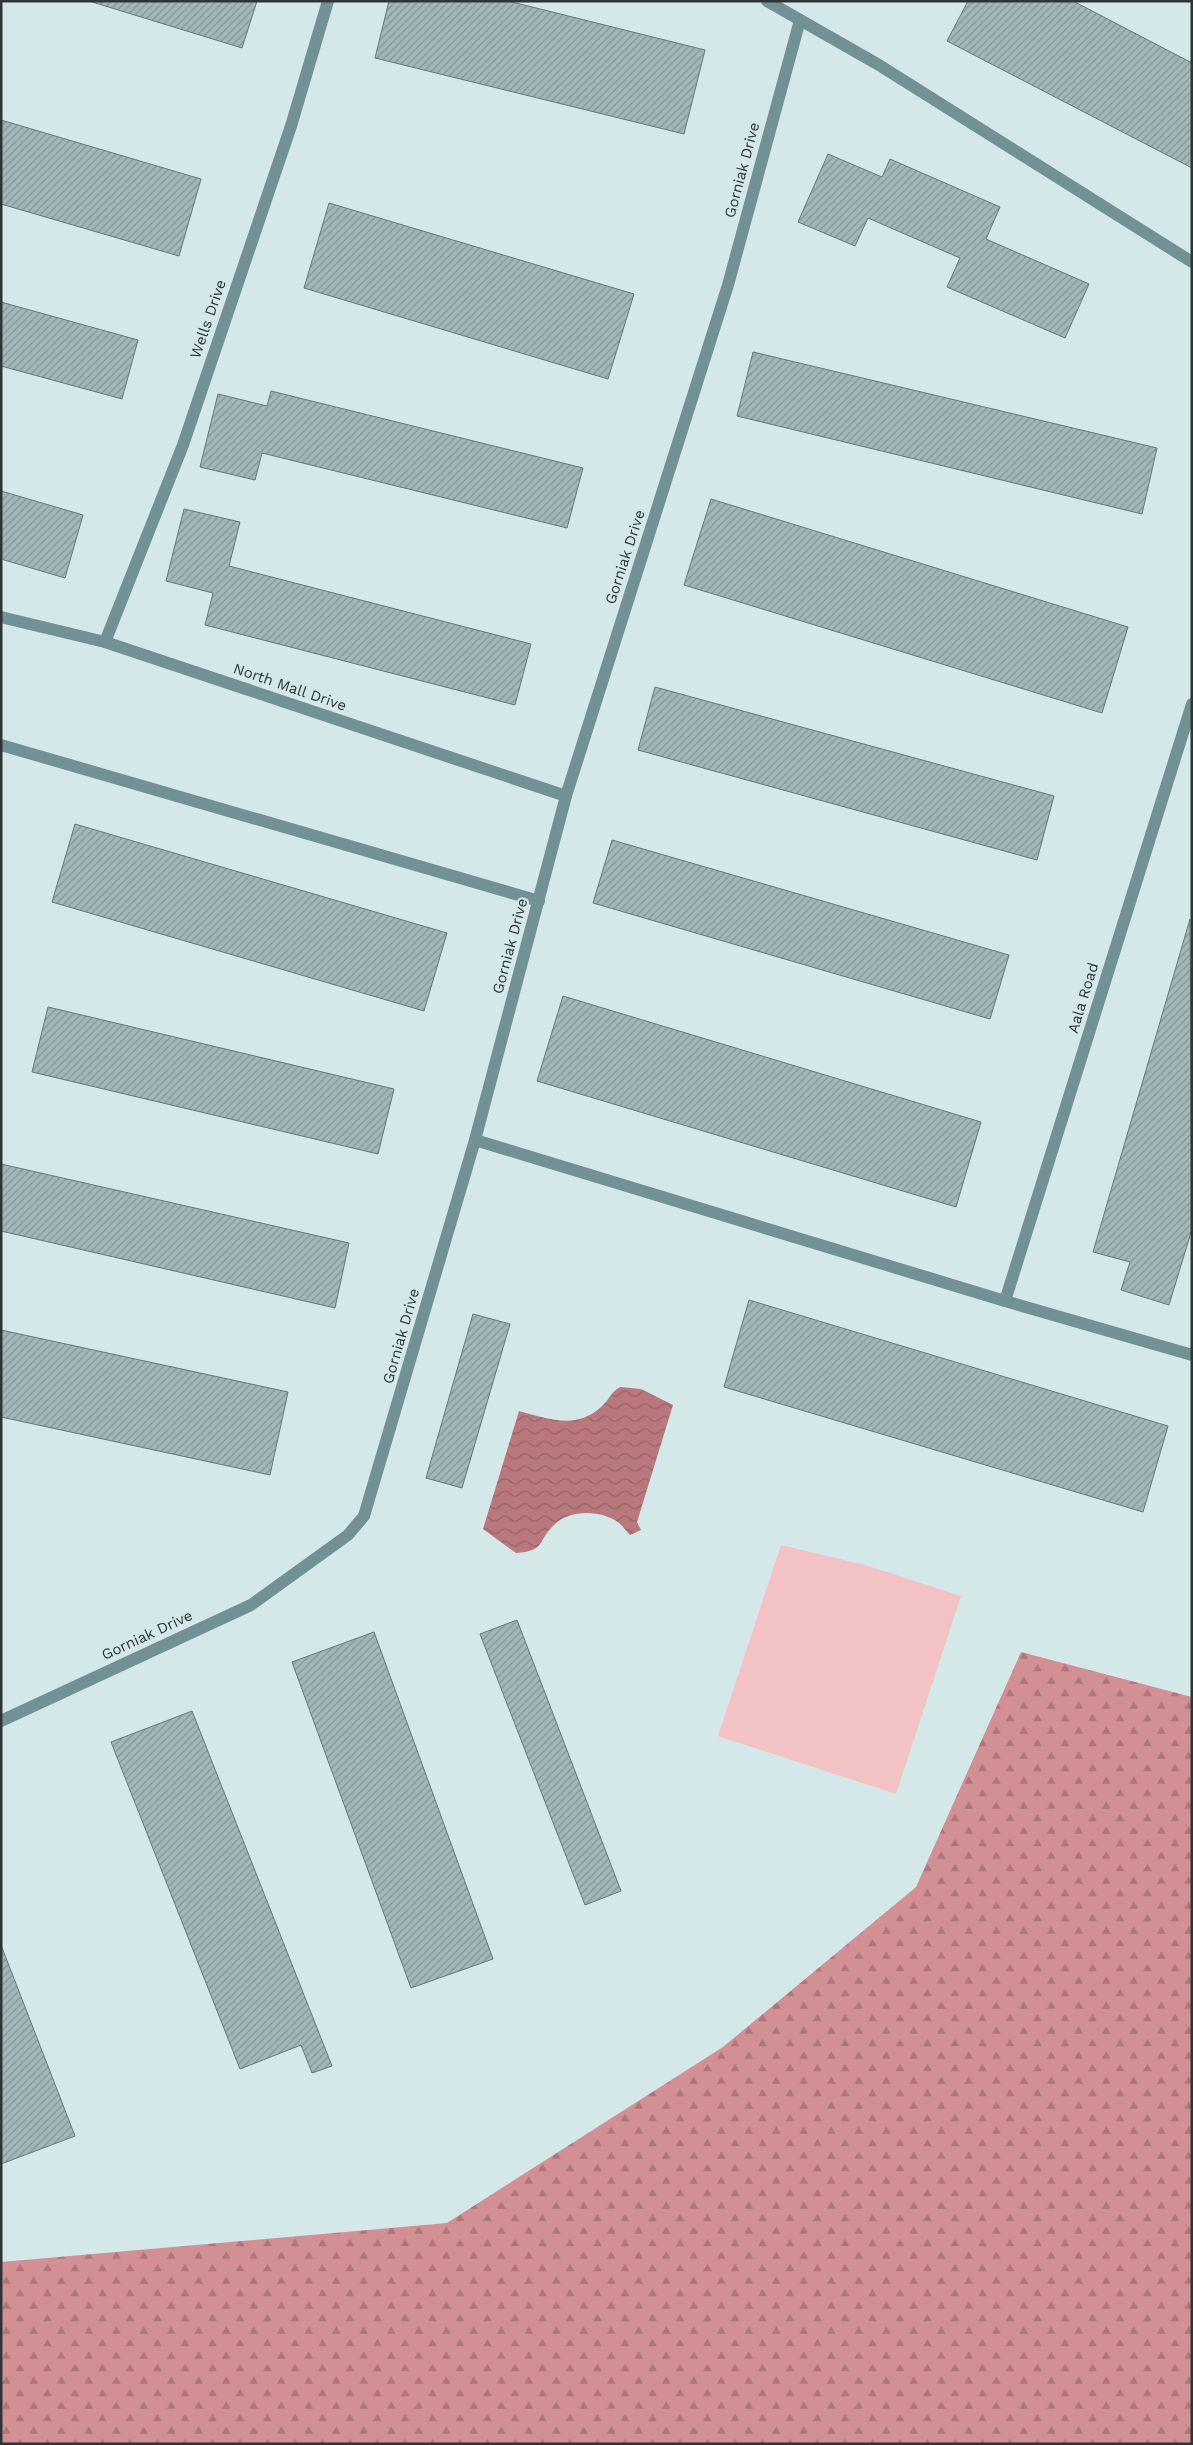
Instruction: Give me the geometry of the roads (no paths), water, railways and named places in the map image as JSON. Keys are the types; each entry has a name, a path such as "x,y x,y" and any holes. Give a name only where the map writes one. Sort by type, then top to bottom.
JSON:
{"street":[{"name":"Wells Drive","path":"105,642 186,435 291,126 328,1"},
{"path":"767,1 879,65 1192,262"},
{"name":"Gorniak Drive","path":"1,1721 251,1605 348,1535 364,1516 475,1140 566,796 728,285 800,20"},
{"name":"North Mall Drive","path":"1,617 105,642 566,796"},
{"name":"Aala Road","path":"1005,1301 1192,704"},
{"path":"1,745 538,901"},
{"path":"475,1140 1005,1301 1192,1355"}],"water":[{"path":"620,1387 641,1389 673,1405 637,1522 641,1530 630,1535 620,1524 612,1519 595,1514 577,1514 569,1516 554,1525 537,1547 526,1552 516,1553 483,1529 519,1411 562,1421 582,1418 592,1414 601,1407 614,1391"}]}
